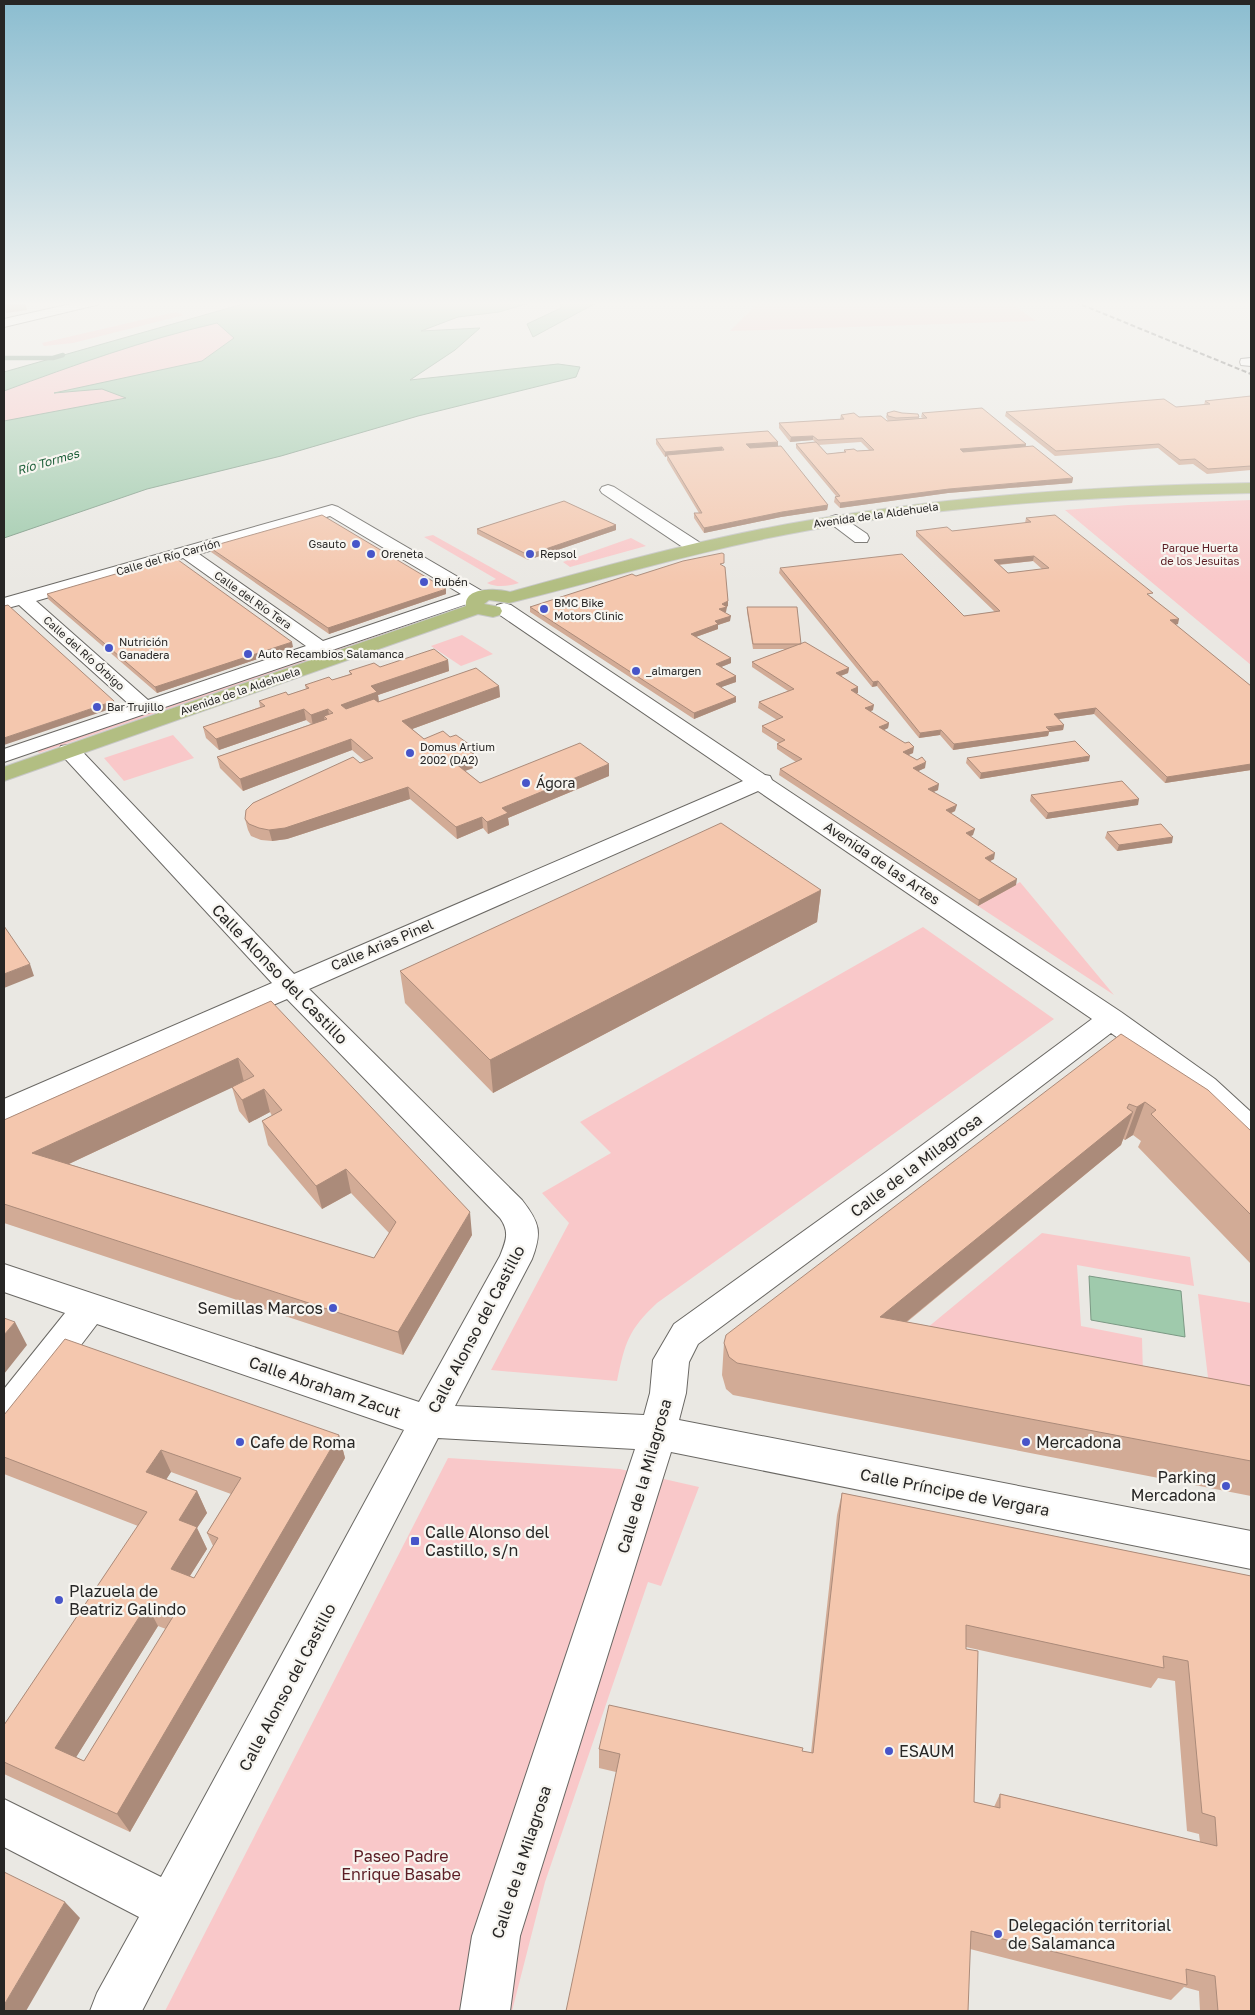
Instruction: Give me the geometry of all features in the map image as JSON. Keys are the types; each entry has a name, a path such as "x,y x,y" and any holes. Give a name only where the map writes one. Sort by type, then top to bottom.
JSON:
{"main road":[{"name":"Avenida de la Aldehuela","path":"4,774 478,600 492,611 506,604 696,548 836,520 954,503 1094,492 1251,488"}],"street":[{"path":"608,490 696,548"},
{"name":"Calle del Río Carrión","path":"4,604 332,510 478,600"},
{"path":"836,520 862,538"},
{"name":"Calle del Río Tera","path":"185,552 321,648"},
{"name":"Calle del Río Órbigo","path":"23,599 145,708"},
{"name":"Avenida de la Aldehuela","path":"4,756 321,648 478,600"},
{"name":"Avenida de las Artes","path":"506,604 1111,1019 1205,1086 1251,1130"},
{"name":"Calle Alonso del Castillo","path":"69,751 289,985 512,1209 522,1223 524,1236 515,1259 427,1421 172,1908 115,2011"},
{"name":"Calle Arias Pinel","path":"4,1111 289,985 762,781"},
{"name":"Calle de la Milagrosa","path":"485,2011 496,1936 621,1555 658,1433 668,1393 670,1360 686,1334 897,1180 1111,1019"},
{"name":"Calle Abraham Zacut","path":"4,1278 427,1421 658,1433"},
{"path":"4,1417 90,1307"},
{"name":"Calle Príncipe de Vergara","path":"658,1433 1251,1550"},
{"path":"4,1822 172,1908"}],"green space":[{"path":"4,396 122,396 127,398 4,421"},
{"name":"Parque Huerta de los Jesuitas","path":"1251,500 1251,665 1065,510 1128,505"},
{"path":"433,535 519,583 495,586 487,583 496,579 424,537"},
{"path":"631,538 646,546 570,567 563,562"},
{"path":"421,618 428,619 39,753 37,751"},
{"path":"462,635 493,654 461,666 431,646"},
{"path":"173,735 194,758 124,781 104,758"},
{"path":"1020,882 1114,995 978,906"},
{"path":"923,927 1054,1019 657,1303 640,1321 629,1338 617,1381 491,1370 569,1223 542,1193 611,1153 580,1122"},
{"path":"1042,1233 1190,1257 1194,1286 1077,1265 1081,1326 1142,1338 1143,1375 921,1333"},
{"path":"1198,1294 1251,1303 1251,1393 1209,1386"},
{"name":"Paseo Padre Enrique Basabe","path":"448,1458 620,1469 699,1487 661,1586 648,1582 545,1882 512,2011 165,2011"}],"water":[{"name":"Río Tormes","path":"121,396 499,396 418,416 281,456 147,489 4,538 4,421 126,398"},
{"path":"1089,1276 1181,1291 1185,1337 1091,1320"}],"building":[{"path":"1251,396 1251,466 1208,469 1195,459 1180,460 1159,444 1056,451 1006,412 1164,399 1176,407 1210,404 1205,401"},
{"path":"982,408 1026,444 960,449 963,452 1033,446 1073,478 949,489 840,503 835,497 840,496 796,444 816,442 827,454 854,449 857,451 874,450 862,438 818,440 813,436 791,437 779,423 844,419 841,415 854,413 859,417 881,416 887,421 927,418 922,413"},
{"path":"894,411 918,414 919,417 896,418 888,416 887,413"},
{"path":"768,431 778,442 746,444 750,448 781,446 828,505 782,512 704,528 694,513 702,513 667,455 724,450 722,447 665,452 656,439"},
{"path":"564,501 616,525 528,555 477,529"},
{"path":"322,515 446,589 328,628 209,547"},
{"path":"1055,515 1153,593 1147,594 1179,619 1170,620 1251,686 1251,764 1167,777 1096,708 1054,714 1064,725 1046,727 1050,731 954,744 941,730 920,733 878,681 873,682 780,568 902,554 964,616 1000,611 916,531 947,527 952,531 1031,522 1026,518","holes":["1034,556 1049,568 1008,573 994,560"]},
{"path":"724,554 724,563 720,564 725,567 728,601 722,604 727,607 719,609 731,616 715,621 718,624 691,634 731,658 716,664 736,676 716,684 736,697 694,713 530,607 632,574 636,576 683,561"},
{"path":"174,557 292,642 155,687 47,594"},
{"path":"8,605 114,701 4,738 4,606"},
{"path":"747,607 797,607 801,644 753,644"},
{"path":"805,642 849,668 836,673 858,687 851,690 874,705 865,708 889,723 879,727 905,743 909,742 914,747 903,752 917,760 922,757 926,762 913,768 939,784 928,789 957,805 946,810 975,829 966,833 995,853 985,858 1017,879 979,900 780,769 802,759 777,744 785,740 762,726 783,717 759,702 794,689 752,662"},
{"name":"Domus Artium 2002 (DA2)","path":"434,649 448,660 371,686 377,692 341,705 346,709 374,699 378,702 476,668 499,686 402,721 424,739 443,731 450,737 456,735 473,747 467,750 475,755 455,763 480,783 580,743 609,764 502,808 508,813 487,822 482,817 456,827 408,787 285,828 269,830 249,824 245,819 246,810 253,803 353,757 360,763 373,758 351,739 240,779 217,757 327,719 324,716 333,713 328,709 311,715 304,709 216,739 203,727 265,706 259,701 286,692 288,695 309,688 305,685 329,677 332,680 352,674 349,671 374,663 380,667"},
{"path":"1075,741 1090,756 981,773 967,758"},
{"path":"1122,781 1139,799 1048,813 1031,795"},
{"path":"721,823 821,890 490,1060 400,971"},
{"path":"1161,824 1173,837 1119,845 1107,832"},
{"path":"4,926 30,964 4,974"},
{"path":"271,1001 470,1212 398,1332 4,1204 4,1120","holes":["238,1058 254,1076 232,1087 242,1100 264,1089 282,1110 262,1121 316,1186 346,1169 396,1222 374,1258 32,1153"]},
{"path":"1121,1034 1208,1090 1251,1131 1251,1215 1151,1114 1156,1110 1145,1102 1137,1107 1129,1104 1127,1108 1133,1112 880,1317 1251,1386 1251,1461 737,1363 729,1357 724,1343 726,1335"},
{"path":"4,1318 15,1322 4,1335"},
{"path":"65,1339 339,1435 117,1814 4,1762 4,1725 147,1512 4,1457 4,1415","holes":["161,1450 241,1478 207,1533 218,1538 194,1578 171,1569 197,1527 179,1520 197,1491 146,1472","147,1605 174,1615 84,1761 55,1748"]},
{"name":"ESAUM","path":"842,1493 1251,1576 1251,2011 1218,2011 1215,1976 1186,1969 1187,1985 971,1931 968,2011 566,2011 620,1754 599,1749 609,1705 803,1748 802,1751 813,1753","holes":["966,1625 1164,1668 1163,1656 1188,1661 1202,1813 1215,1817 1217,1846 1000,1794 1000,1808 974,1802 978,1651 966,1649"]},
{"path":"4,1872 65,1902 4,2005"}],"place":[{"name":"Gsauto","path":"356,544"},
{"name":"Oreneta","path":"371,554"},
{"name":"Repsol","path":"530,554"},
{"name":"Rubén","path":"424,582"},
{"name":"BMC Bike Motors Clinic","path":"544,609"},
{"name":"Nutrición Ganadera","path":"109,648"},
{"name":"Auto Recambios Salamanca","path":"248,654"},
{"name":"_almargen","path":"636,671"},
{"name":"Bar Trujillo","path":"97,707"},
{"name":"Domus Artium 2002 (DA2)","path":"410,753"},
{"name":"Ágora","path":"526,783"},
{"name":"Semillas Marcos","path":"333,1308"},
{"name":"Cafe de Roma","path":"240,1442"},
{"name":"Mercadona","path":"1026,1442"},
{"name":"Parking Mercadona","path":"1226,1486"},
{"name":"Calle Alonso del Castillo, s/n","path":"415,1541"},
{"name":"Plazuela de Beatriz Galindo","path":"59,1600"},
{"name":"ESAUM","path":"889,1751"},
{"name":"Delegación territorial de Salamanca","path":"998,1934"}]}
